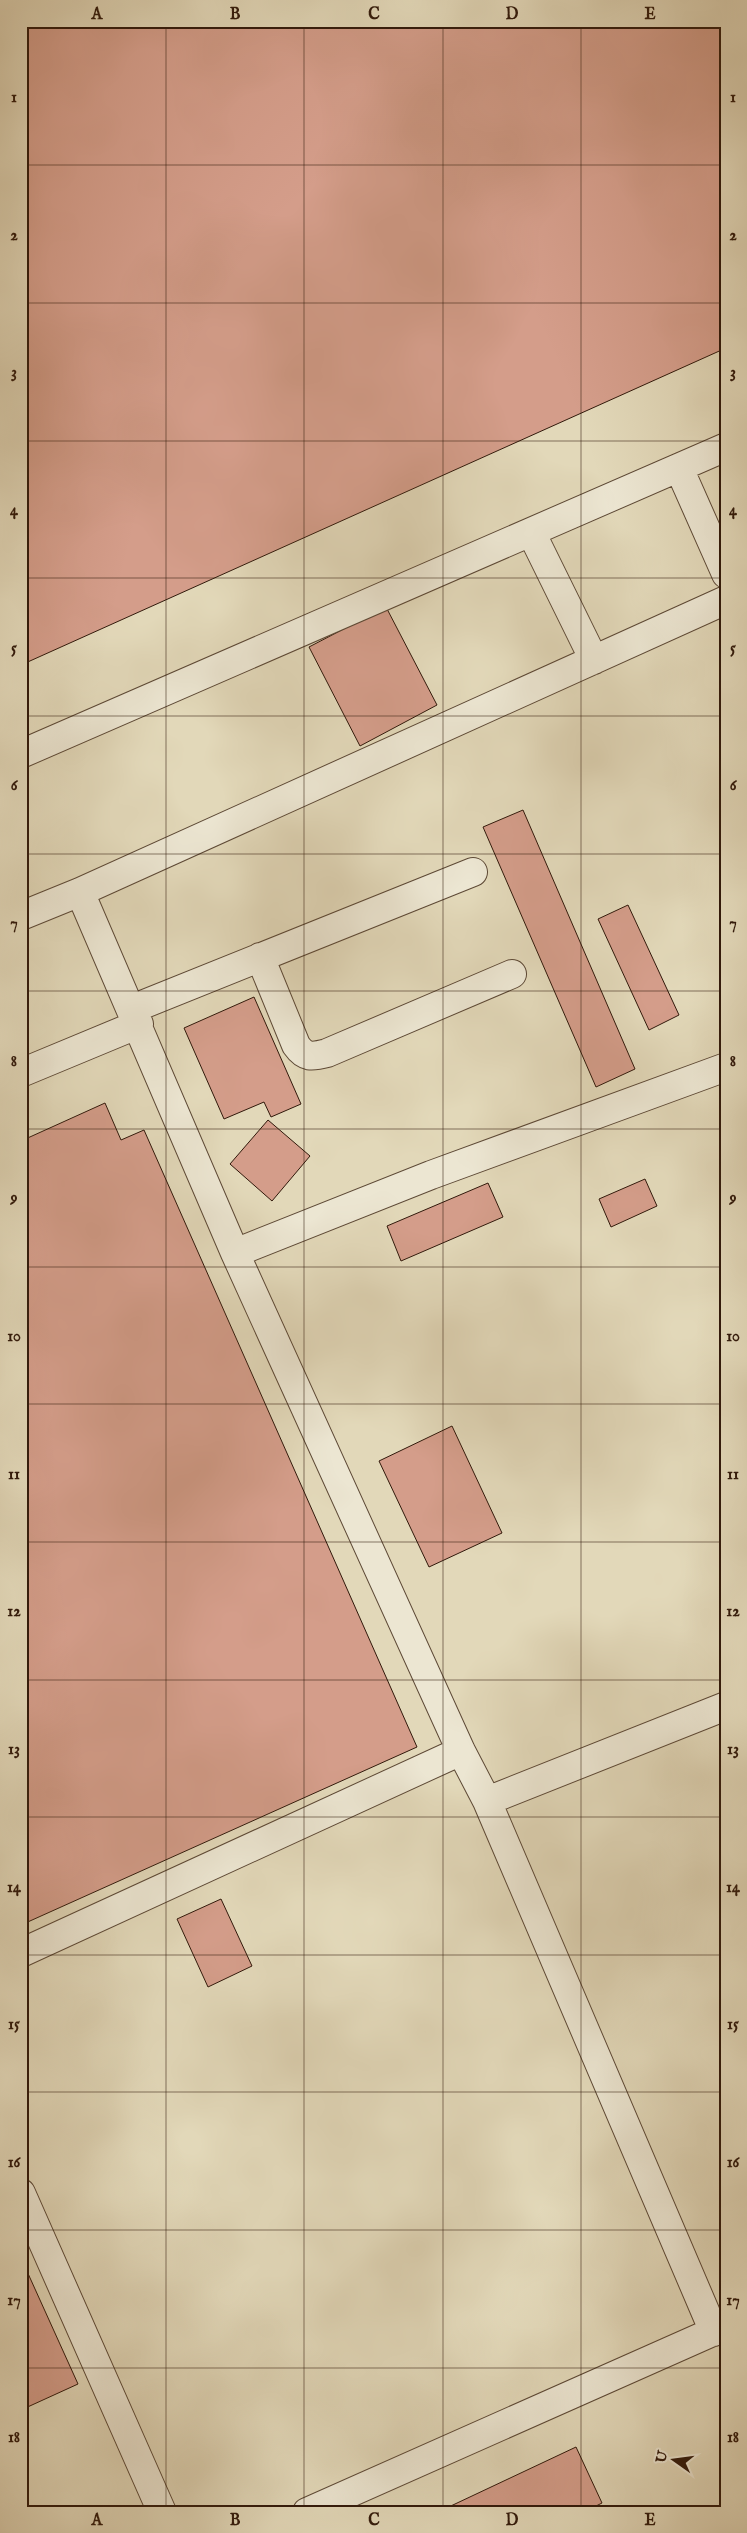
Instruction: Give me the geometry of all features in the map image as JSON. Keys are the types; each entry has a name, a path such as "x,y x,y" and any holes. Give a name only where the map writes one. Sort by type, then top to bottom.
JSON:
{"lane":[{"path":"21,754 726,448"},
{"path":"679,468 726,574"},
{"path":"531,532 594,660"},
{"path":"21,916 80,892 726,600"},
{"path":"21,1073 260,957 473,872"},
{"path":"80,892 135,1017 234,1253 461,1750 487,1800 720,2329 307,2512"},
{"path":"260,957 296,1044 305,1055 312,1057 327,1053 512,974"},
{"path":"234,1253 431,1175 726,1067"},
{"path":"487,1800 726,1706"},
{"path":"21,1953 461,1750"},
{"path":"21,2193 162,2512"}],"building":[{"path":"21,21 726,21 726,348 21,665"},
{"path":"386,607 437,705 360,746 309,647"},
{"path":"523,810 635,1069 596,1087 483,827"},
{"path":"628,905 679,1015 649,1030 598,919"},
{"path":"254,997 301,1104 271,1117 264,1102 224,1119 184,1028"},
{"path":"105,1103 121,1140 144,1130 417,1747 21,1925 21,1141"},
{"path":"268,1120 310,1156 272,1201 230,1164"},
{"path":"645,1179 657,1206 611,1227 599,1199"},
{"path":"488,1183 503,1217 401,1261 387,1226"},
{"path":"452,1426 502,1533 429,1567 379,1461"},
{"path":"221,1899 252,1966 208,1987 177,1919"},
{"path":"21,2258 78,2384 21,2410"},
{"path":"576,2447 602,2503 584,2512 438,2512"}]}
